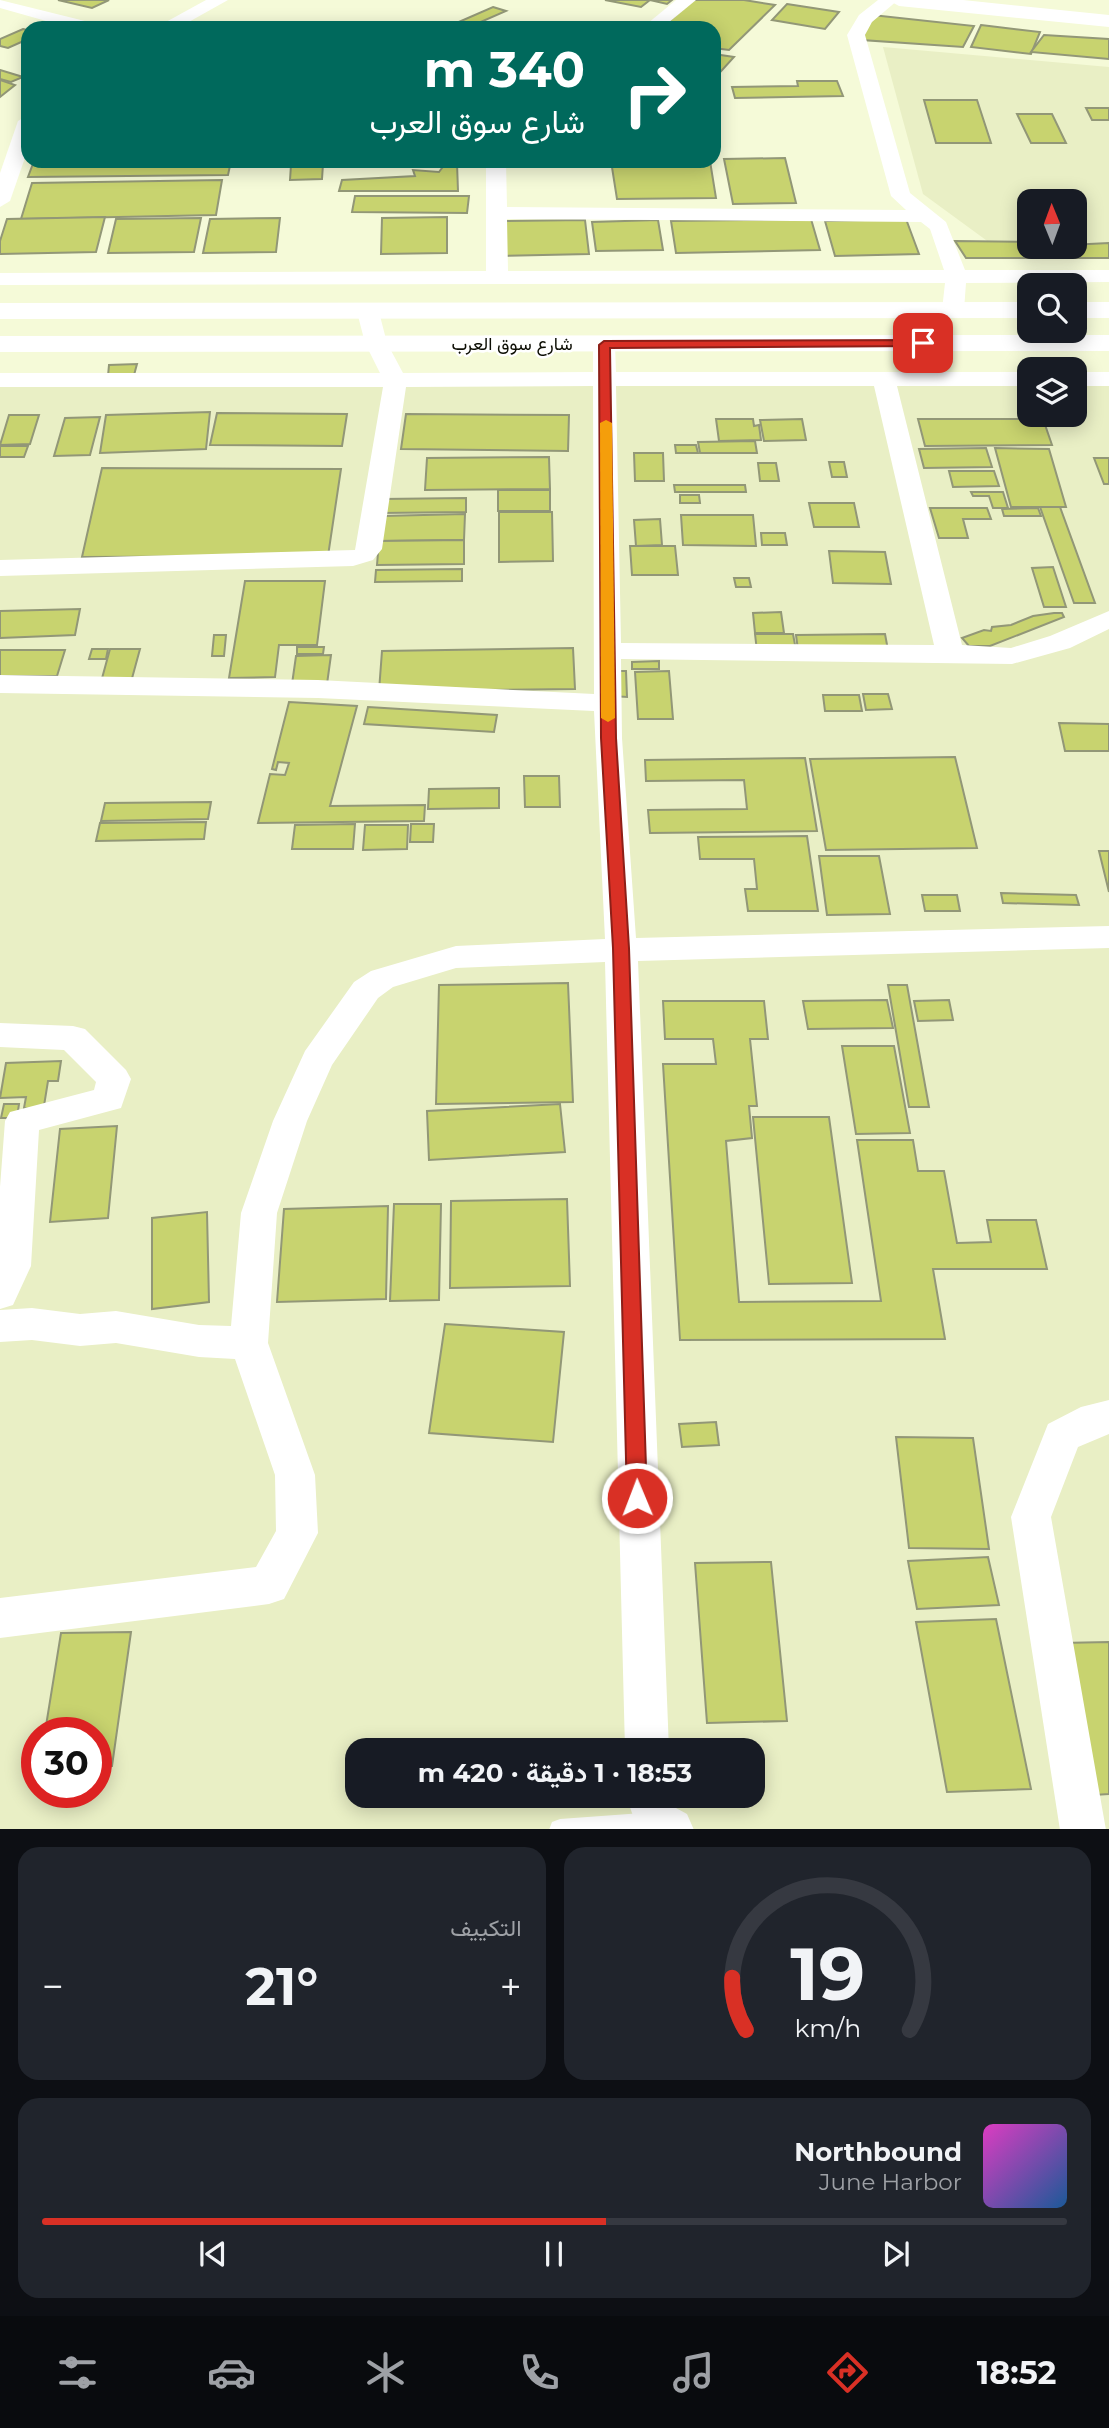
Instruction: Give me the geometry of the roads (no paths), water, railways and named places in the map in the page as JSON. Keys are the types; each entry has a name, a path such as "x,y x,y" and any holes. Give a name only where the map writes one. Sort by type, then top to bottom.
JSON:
{"main road":[{"path":"899,0 1109,21"},
{"path":"1001,0 1109,10"},
{"path":"0,311 1017,310"},
{"path":"1087,310 1109,310"},
{"name":"شارع سوق العرب","path":"0,344 1109,343"}],"street":[{"path":"178,21 219,0"},
{"path":"660,21 687,0"},
{"path":"889,0 859,24 856,35 901,196 930,216 939,226 956,275 953,310"},
{"path":"0,4 64,21"},
{"path":"0,201 21,141"},
{"path":"496,168 497,276"},
{"path":"496,213 930,216"},
{"path":"0,279 1109,276"},
{"path":"0,568 353,558 364,555 369,549 395,380 376,343 368,312"},
{"path":"604,345 608,703 621,948 647,1738"},
{"path":"884,379 950,653"},
{"path":"0,380 1017,379"},
{"path":"1087,379 1109,379"},
{"path":"608,651 950,653 1012,656 1060,642 1109,619"},
{"path":"0,684 318,689 608,703"},
{"path":"0,1618 269,1585 297,1533 295,1475 249,1343 259,1213 290,1121 317,1060 366,990 382,979 456,957 621,948 1109,937"},
{"path":"0,1035 73,1038 114,1079 109,1099 22,1121 13,1266 0,1294"},
{"path":"0,1326 32,1324 80,1330 116,1327 200,1341 249,1343"},
{"path":"1083,1829 1031,1517 1062,1436 1095,1419 1109,1417"}],"lane":[{"path":"560,1829 659,1816"}]}
